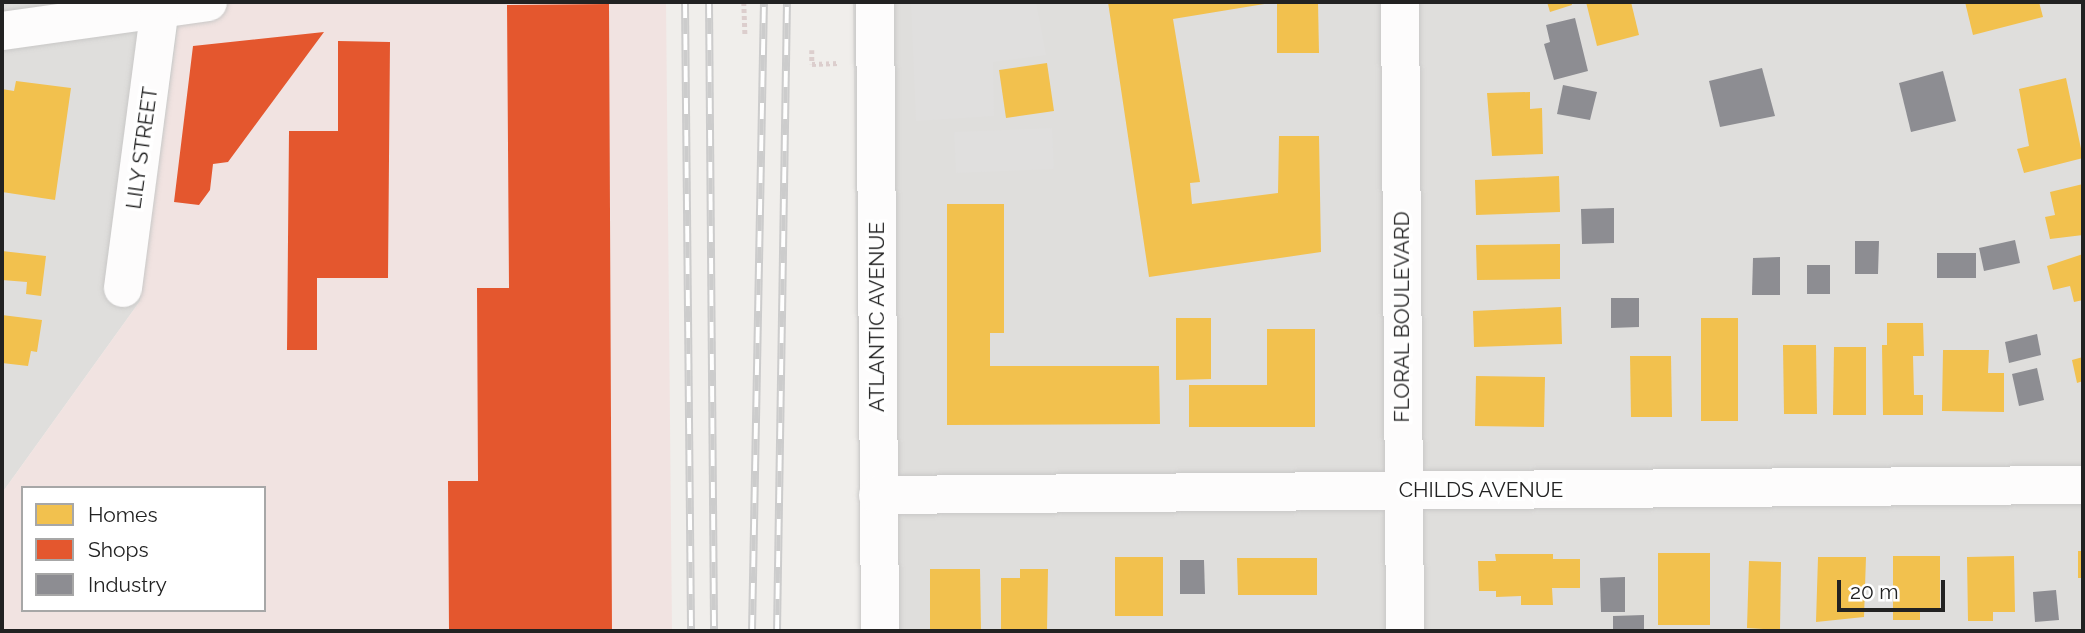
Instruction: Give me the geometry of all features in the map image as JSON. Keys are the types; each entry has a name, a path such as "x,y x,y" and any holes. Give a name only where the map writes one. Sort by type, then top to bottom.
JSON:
{"street":[{"path":"2,30 208,2"},
{"name":"ATLANTIC AVENUE","path":"875,2 880,631"},
{"name":"FLORAL BOULEVARD","path":"1400,2 1405,631"},
{"name":"LILY STREET","path":"123,288 160,8"},
{"name":"CHILDS AVENUE","path":"878,495 2083,485"}],"path":[{"path":"744,2 745,36"},
{"path":"812,50 812,64 839,63"}],"shaded area":[{"path":"2,2 248,2 180,11 140,301 2,493"},
{"path":"248,2 666,2 672,631 2,631 2,493 140,301 180,10"},
{"path":"853,2 2083,2 2083,631 861,631"},
{"path":"911,2 1036,2 1046,55 993,62 994,116 916,121"},
{"path":"1052,128 1054,169 956,173 954,132"}],"building: Homes":[{"path":"1108,2 1276,2 1173,19 1200,182 1190,183 1192,204 1278,193 1279,136 1319,136 1321,252 1149,277"},
{"path":"1277,2 1318,2 1319,53 1277,53"},
{"path":"1547,2 1571,2 1572,5 1550,12"},
{"path":"1586,2 1631,2 1639,35 1597,46"},
{"path":"1965,2 2039,2 2043,17 1973,35"},
{"path":"1047,63 1054,111 1006,118 999,70"},
{"path":"2066,78 2083,158 2024,173 2017,149 2029,146 2019,89"},
{"path":"16,81 71,88 55,200 2,192 2,89 14,91"},
{"path":"1530,92 1530,109 1542,108 1543,154 1492,156 1487,93"},
{"path":"1559,176 1560,212 1476,215 1475,180"},
{"path":"2083,184 2083,235 2050,239 2045,217 2055,215 2050,192"},
{"path":"947,204 1004,204 1004,333 990,333 990,366 1159,366 1160,424 947,425"},
{"path":"1560,244 1560,279 1477,280 1476,245"},
{"path":"2,251 46,256 41,296 26,294 27,282 2,280"},
{"path":"2083,254 2083,300 2074,302 2070,286 2053,290 2047,266"},
{"path":"1561,307 1562,344 1474,347 1473,311"},
{"path":"2,315 42,320 37,352 31,351 28,366 2,363"},
{"path":"1176,318 1211,318 1211,379 1176,380"},
{"path":"1701,318 1738,318 1738,421 1701,421"},
{"path":"1887,323 1923,323 1924,356 1913,356 1914,395 1923,395 1923,415 1883,415 1882,345 1887,345"},
{"path":"1267,329 1315,329 1315,427 1189,427 1189,385 1267,385"},
{"path":"1783,345 1816,345 1817,414 1784,414"},
{"path":"1834,347 1866,347 1866,415 1833,415"},
{"path":"1943,350 1989,350 1988,373 2004,373 2004,412 1942,411"},
{"path":"1630,356 1671,356 1672,417 1631,417"},
{"path":"2083,357 2083,381 2077,383 2072,360"},
{"path":"1476,376 1545,377 1544,427 1475,426"},
{"path":"2078,551 2083,551 2083,578 2078,578"},
{"path":"1658,553 1710,553 1710,625 1658,625"},
{"path":"1495,554 1553,554 1553,559 1580,559 1580,588 1552,588 1553,605 1521,605 1521,596 1496,597 1496,591 1479,591 1478,561 1496,561"},
{"path":"1893,556 1940,556 1940,612 1920,612 1920,620 1893,620"},
{"path":"2014,556 2015,612 1993,612 1993,621 1968,621 1967,557"},
{"path":"1115,557 1163,557 1163,616 1115,616"},
{"path":"1818,557 1866,557 1864,617 1816,622"},
{"path":"1237,558 1317,558 1317,595 1238,595"},
{"path":"1749,561 1781,562 1780,630 1747,628"},
{"path":"930,569 980,569 981,631 930,631"},
{"path":"1020,569 1048,569 1047,631 1001,631 1001,578 1020,578"}],"building: Shops":[{"path":"609,4 612,631 449,631 448,481 478,481 477,288 509,288 507,5"},
{"path":"324,32 228,162 213,164 210,190 199,205 174,202 193,46"},
{"path":"338,41 390,42 388,278 317,278 317,350 287,350 289,131 338,131"}],"building: Industry":[{"path":"1575,18 1588,71 1554,80 1544,44 1550,42 1546,25"},
{"path":"1762,68 1775,116 1720,127 1709,81"},
{"path":"1943,71 1956,121 1911,132 1899,83"},
{"path":"1563,85 1597,92 1590,120 1557,114"},
{"path":"1614,208 1614,243 1582,244 1581,209"},
{"path":"2015,240 2020,263 1984,271 1979,248"},
{"path":"1855,241 1879,241 1878,274 1855,274"},
{"path":"1937,253 1976,253 1976,278 1937,278"},
{"path":"1780,257 1780,295 1752,295 1753,258"},
{"path":"1807,265 1830,265 1830,294 1807,294"},
{"path":"1611,298 1639,298 1639,327 1611,328"},
{"path":"2037,334 2041,355 2009,363 2005,342"},
{"path":"2037,368 2044,400 2019,406 2012,374"},
{"path":"1180,560 1204,560 1205,594 1180,594"},
{"path":"1625,577 1625,612 1601,612 1600,578"},
{"path":"2056,590 2059,620 2035,622 2033,592"},
{"path":"1644,615 1644,631 1613,631 1613,616"}],"railway":[{"path":"685,2 691,631"},
{"path":"709,2 714,631"},
{"path":"752,631 764,2"},
{"path":"777,631 787,2"}]}
